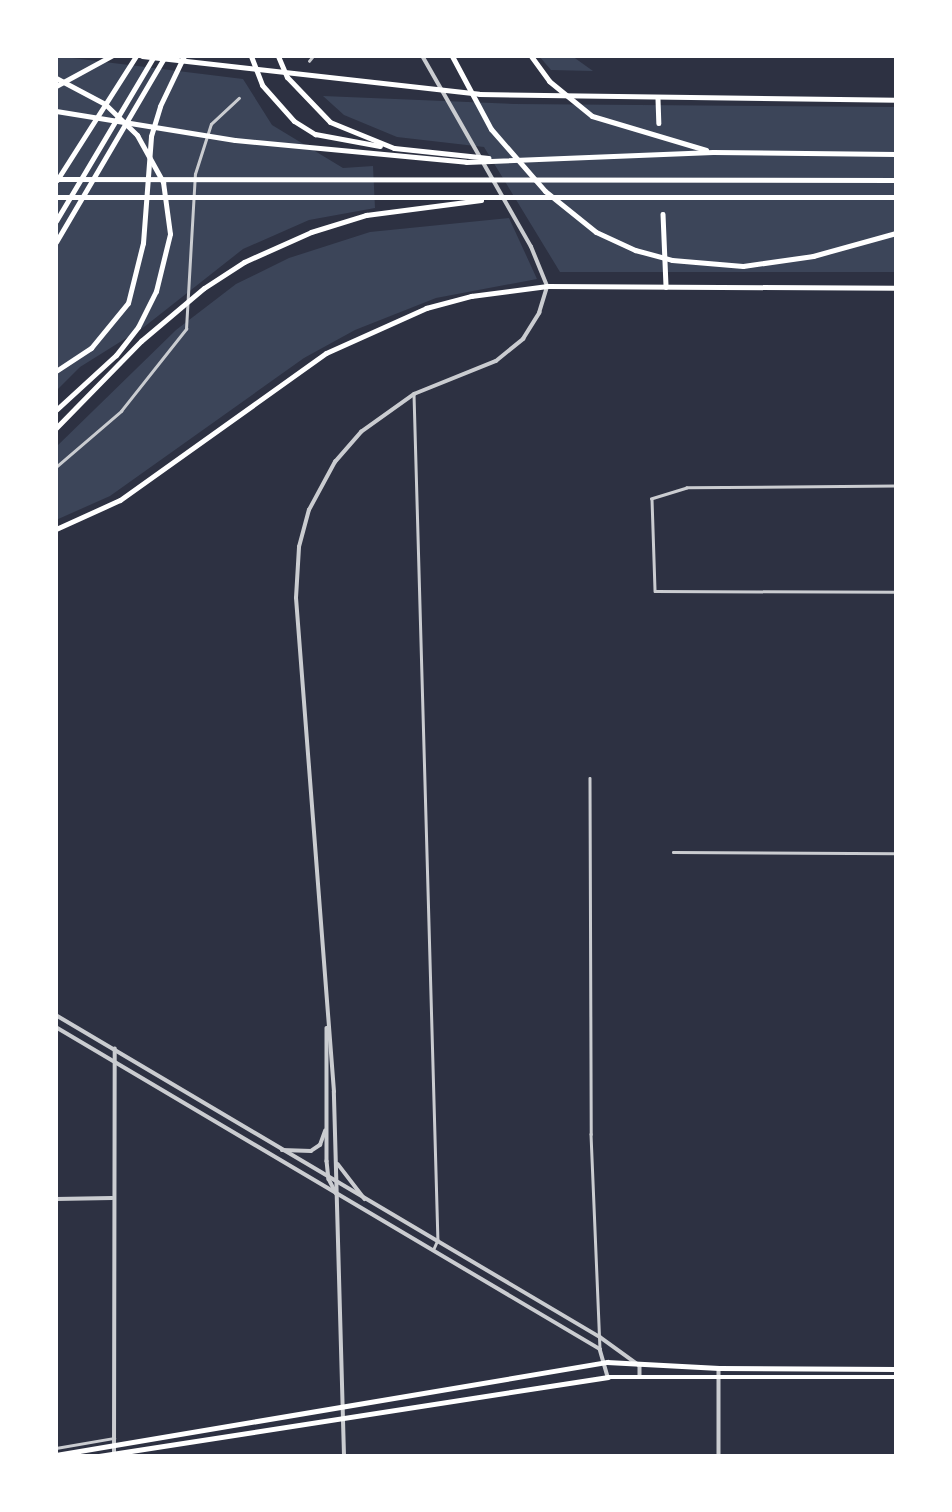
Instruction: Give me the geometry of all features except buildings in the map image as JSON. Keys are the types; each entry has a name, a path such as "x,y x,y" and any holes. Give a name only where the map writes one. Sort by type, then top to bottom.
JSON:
{"highway":[{"path":"56,86 111,56"},
{"path":"56,181 136,56"},
{"path":"142,56 480,94 596,99 896,100"},
{"path":"56,221 153,56"},
{"path":"56,242 165,56"},
{"path":"56,370 91,348 128,303 143,243 151,136 159,106 184,56"},
{"path":"251,56 262,85 294,121 335,139 508,160"},
{"path":"278,56 287,78 330,122 394,148"},
{"path":"452,56 491,129 545,191 596,232 635,250 672,260 743,266 813,256 896,233"},
{"path":"531,56 549,81 592,117 650,136 713,152"},
{"path":"56,78 105,104 137,135 163,182 170,209 170,234 156,291 138,327 89,380 56,410"},
{"path":"56,111 235,140 466,162 713,152 896,154"},
{"path":"56,181 896,180"},
{"path":"56,197 896,197"},
{"path":"56,428 141,341 193,298 244,262 311,232 366,215 508,197"},
{"path":"56,529 120,500 278,383 371,329 471,296 547,286 896,288"}],"main road":[{"path":"658,99 659,123"},
{"path":"663,214 666,287"},
{"path":"56,1455 114,1441 342,1409 607,1362 640,1366 719,1368 896,1369"},
{"path":"99,1456 608,1377 896,1377"}],"street":[{"path":"309,61 313,56"},
{"path":"344,1456 336,1162 296,598 299,547 309,510 335,462 361,432 414,394 496,361 523,340 539,313 547,286 531,247 422,56"},
{"path":"56,467 121,411 186,329 195,174 211,124 239,98"},
{"path":"414,394 438,1240 434,1249"},
{"path":"896,486 687,488 652,499 655,591 896,592"},
{"path":"590,778 591,1134 600,1349 607,1362 608,1377"},
{"path":"673,852 896,853"},
{"path":"56,1015 337,1185 438,1240 600,1337 640,1366 640,1377"},
{"path":"328,1022 326,1129 329,1179 337,1193"},
{"path":"56,1027 600,1349"},
{"path":"114,1455 112,1198 115,1049"},
{"path":"280,1149 311,1151 320,1145 326,1129"},
{"path":"336,1162 367,1201"},
{"path":"56,1199 112,1198"},
{"path":"719,1368 719,1456"},
{"path":"56,1448 114,1441"}],"shaded area":[{"path":"56,56 243,79 272,125 343,168 373,166 375,208 309,220 243,249 144,327 80,367 56,391"},
{"path":"539,56 572,56 593,71 551,70"},
{"path":"323,96 514,104 896,107 896,272 560,272 484,147 397,137 344,115"},
{"path":"509,218 537,279 436,298 355,330 304,358 110,496 56,520 56,447 176,330 236,284 289,258 370,232"}]}
